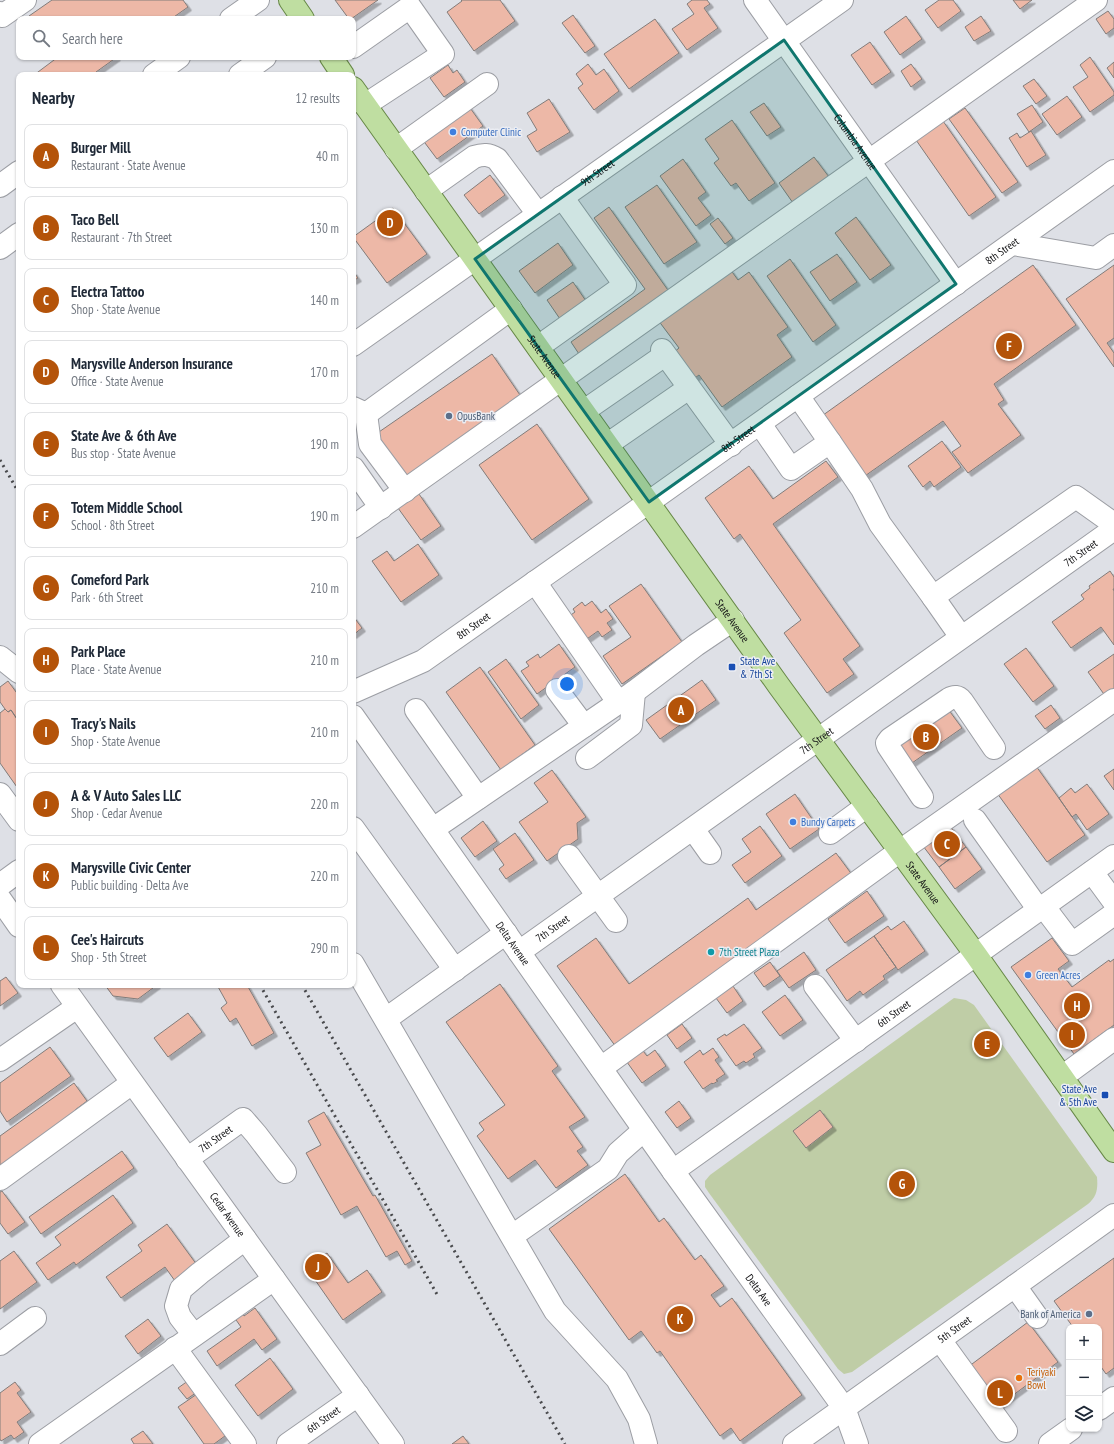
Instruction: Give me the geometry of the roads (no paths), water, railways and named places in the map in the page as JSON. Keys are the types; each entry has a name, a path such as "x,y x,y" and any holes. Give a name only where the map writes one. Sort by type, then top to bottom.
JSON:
{"main road":[{"path":"290,0 301,16"},
{"name":"State Avenue","path":"359,97 818,739 976,955 1114,1151"}],"street":[{"path":"0,13 2,16 24,0"},
{"path":"235,16 258,0"},
{"name":"Columbia Avenue","path":"755,0 956,284"},
{"name":"9th Street","path":"356,343 842,0"},
{"path":"356,525 442,464 463,441 516,405 531,401 870,162 1096,0"},
{"path":"356,45 410,7 443,54 359,97"},
{"path":"158,72 175,60"},
{"path":"244,72 261,60"},
{"path":"396,149 487,84"},
{"path":"426,191 474,157 480,155 492,155 501,163 538,214"},
{"name":"8th Street","path":"356,691 423,661 731,445 1114,171"},
{"path":"0,186 16,174"},
{"path":"538,347 625,285 562,197"},
{"path":"1013,244 1096,258 1114,245"},
{"path":"405,491 370,444 359,411 511,309"},
{"path":"584,411 664,353 731,445"},
{"path":"608,444 689,388"},
{"path":"798,396 862,489 880,524 961,637"},
{"path":"760,424 791,469 830,442"},
{"path":"356,472 381,508"},
{"path":"933,597 1076,497 1114,524"},
{"name":"7th Street","path":"519,952 1114,529"},
{"path":"535,582 626,697 631,725 587,758"},
{"path":"433,830 626,697 696,645 733,620"},
{"path":"0,657 16,670"},
{"path":"557,690 584,726"},
{"path":"922,797 888,746 887,743 890,739 949,699 956,697 962,701 994,748"},
{"path":"601,1068 900,851 1114,700"},
{"path":"416,710 478,798"},
{"name":"Delta Avenue","path":"356,720 673,1171"},
{"path":"0,794 16,816"},
{"path":"830,833 867,806"},
{"path":"975,820 1041,909 1072,944 1114,914"},
{"path":"693,829 710,853"},
{"path":"356,832 455,970"},
{"path":"568,856 616,921"},
{"name":"6th Street","path":"673,1171 1114,856"},
{"path":"1092,872 1114,902"},
{"path":"0,885 16,873"},
{"path":"0,899 16,922"},
{"path":"386,1019 506,933"},
{"path":"356,969 555,1311 617,1379 639,1419 646,1444"},
{"path":"815,986 856,1041"},
{"name":"Cedar Avenue","path":"64,988 393,1444"},
{"path":"0,1060 77,1007"},
{"path":"1062,1077 1111,1049"},
{"path":"0,1178 132,1083"},
{"name":"7th Street","path":"187,1158 243,1119 285,1172"},
{"path":"512,1236 608,1168 618,1152 644,1130"},
{"name":"Delta Ave","path":"673,1171 844,1408"},
{"name":"5th Street","path":"794,1444 1114,1215"},
{"path":"194,1335 180,1317 176,1306 181,1289 245,1239"},
{"path":"40,1444 274,1279"},
{"path":"1015,1286 1037,1317"},
{"path":"0,1344 35,1318"},
{"path":"940,1340 1006,1431"},
{"path":"175,1348 245,1444"},
{"name":"6th Street","path":"288,1444 358,1395"},
{"path":"1102,1407 1114,1398"},
{"path":"844,1408 857,1444"},
{"path":"1050,1444 1067,1432"}],"railway":[{"path":"0,460 16,488"},
{"path":"262,988 438,1296"},
{"path":"304,988 565,1444"}],"place":[{"name":"Computer Clinic","path":"453,132"},
{"name":"Marysville Anderson Insurance","path":"390,223"},
{"name":"Totem Middle School","path":"1009,346"},
{"name":"OpusBank","path":"449,416"},
{"name":"State Ave & 7th St","path":"732,667"},
{"name":"Burger Mill","path":"681,710"},
{"name":"Taco Bell","path":"926,737"},
{"name":"Bundy Carpets","path":"793,822"},
{"name":"Electra Tattoo","path":"947,844"},
{"name":"7th Street Plaza","path":"711,952"},
{"name":"Green Acres","path":"1028,975"},
{"name":"Park Place","path":"1077,1006"},
{"name":"Tracy's Nails","path":"1072,1035"},
{"name":"State Ave & 6th Ave","path":"987,1044"},
{"name":"State Ave & 5th Ave","path":"1105,1095"},
{"name":"Comeford Park","path":"902,1184"},
{"name":"A & V Auto Sales LLC","path":"318,1267"},
{"name":"Bank of America","path":"1089,1314"},
{"name":"Marysville Civic Center","path":"680,1319"},
{"name":"Teriyaki Bowl","path":"1019,1378"},
{"name":"Cee's Haircuts","path":"1000,1393"}]}
